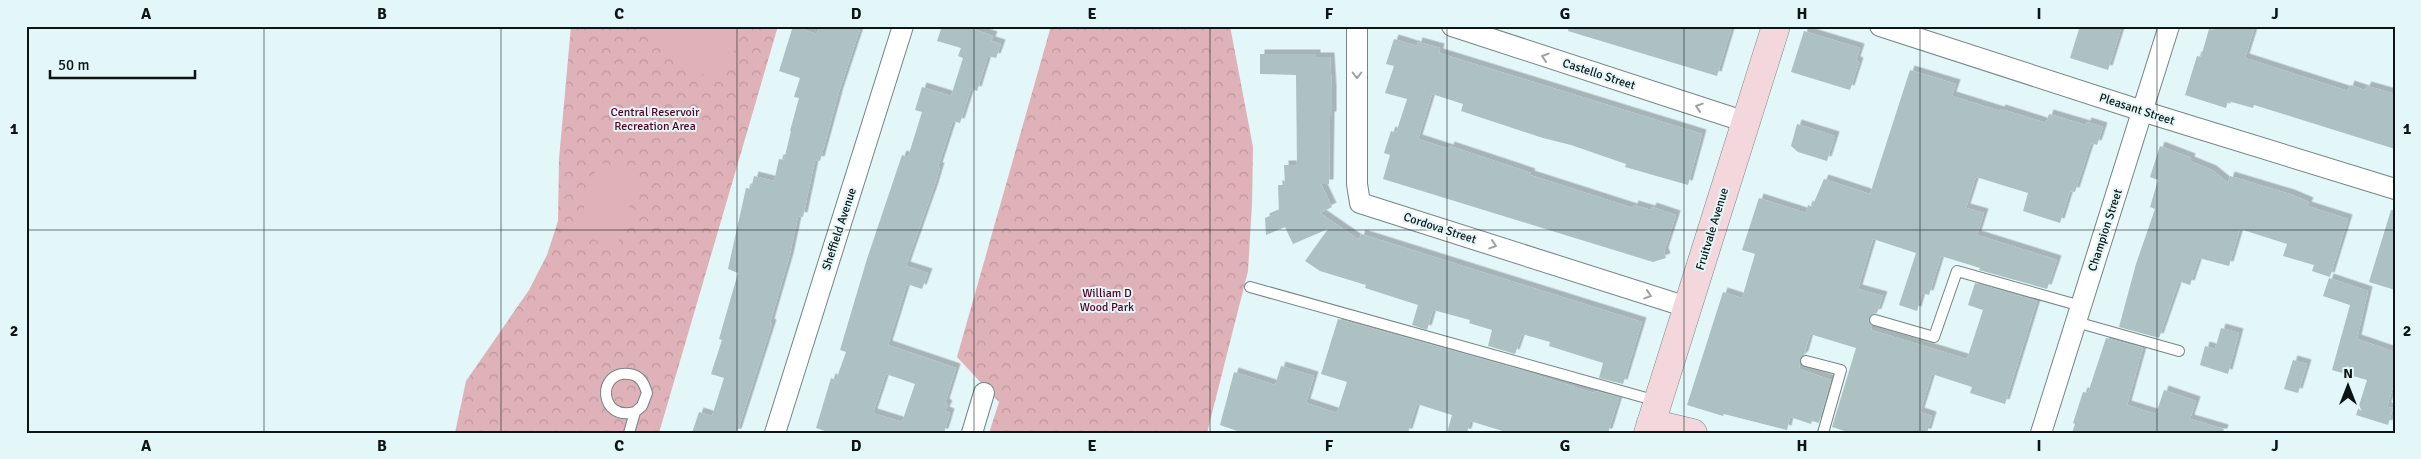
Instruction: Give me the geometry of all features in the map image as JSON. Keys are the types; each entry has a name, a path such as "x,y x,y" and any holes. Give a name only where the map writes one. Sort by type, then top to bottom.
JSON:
{"main road":[{"name":"Fruitvale Avenue","path":"1652,419 1776,26"},
{"path":"1652,419 1693,433"}],"street":[{"name":"Sheffield Avenue","path":"775,433 903,26"},
{"name":"Cordova Street","path":"1357,26 1357,184 1360,202 1687,307"},
{"name":"Castello Street","path":"1452,26 1746,122"},
{"name":"Pleasant Street","path":"1880,26 2143,111 2395,189"},
{"name":"Champion Street","path":"2041,433 2170,26"},
{"path":"972,433 984,393"}],"lane":[{"path":"1875,320 1934,337 1957,271 2179,351"},
{"path":"1250,287 1652,419"},
{"path":"1806,361 1841,370 1823,433"},
{"path":"628,433 635,412 646,400 645,385 641,379 632,374 622,373 610,380 606,389 608,402 618,412 628,414 635,412"}],"green space":[{"name":"Central Reservoir Recreation Area","path":"571,26 778,26 659,433 455,433 466,381 529,290 547,255 558,221 559,159"},
{"path":"642,26 744,26 722,83 689,67 666,52 656,44"},
{"name":"William D Wood Park","path":"1051,26 1230,26 1253,147 1252,204 1248,271 1207,433 989,433 999,402 957,357"},
{"path":"598,162 640,174 617,247 576,234"}],"building":[{"path":"793,26 817,34 820,26 861,26 839,92 820,161 815,160 803,217 798,216 789,258 770,323 772,324 737,433 692,433 699,412 712,416 724,378 711,374 722,340 719,339 738,273 728,269 746,188 751,189 754,176 774,181 779,159 784,160 799,98 794,97 800,78 779,71"},
{"path":"942,26 965,26 993,36 991,41 1001,44 996,58 988,56 977,91 971,89 960,123 953,121 938,167 940,167 934,187 906,266 928,273 922,289 907,284 888,345 956,368 945,403 948,405 945,411 950,413 944,433 831,433 816,428 831,378 836,380 846,352 840,350 867,259 902,155 908,157 922,112 915,110 922,87 951,96 963,58 958,56 961,48 937,41","holes":["886,374 915,384 902,422 873,413"]},
{"path":"1569,26 1732,26 1717,76 1568,31"},
{"path":"2080,26 2122,26 2108,70 2070,58"},
{"path":"2215,26 2255,26 2245,58 2348,91 2350,85 2365,90 2367,86 2395,94 2395,149 2254,105 2253,108 2228,101 2226,108 2185,95 2197,56 2201,57 2209,29 2214,30"},
{"path":"1804,31 1860,48 1856,61 1859,62 1850,90 1791,72"},
{"path":"1394,39 1417,46 1418,42 1440,48 1439,53 1702,134 1688,185 1625,167 1626,164 1571,145 1543,138 1461,111 1463,104 1432,94 1418,139 1449,149 1450,146 1531,173 1530,175 1633,208 1634,205 1651,210 1652,207 1676,215 1664,252 1666,258 1653,262 1383,179 1390,155 1384,153 1391,131 1396,133 1407,99 1385,93 1394,66 1386,64"},
{"path":"1260,54 1316,54 1316,57 1330,57 1332,116 1330,116 1329,184 1321,184 1332,207 1320,213 1359,240 1361,234 1642,322 1623,384 1599,378 1603,363 1549,346 1550,342 1522,334 1515,354 1488,346 1492,330 1469,323 1470,320 1433,310 1427,330 1412,325 1418,305 1365,288 1366,285 1320,271 1305,261 1328,229 1293,244 1285,227 1266,235 1265,218 1279,212 1278,185 1285,185 1284,165 1297,165 1296,75 1260,74"},
{"path":"1910,70 1956,84 1952,96 2000,111 2001,109 2046,123 2049,114 2086,125 2087,122 2103,127 2097,145 2091,143 2075,192 2070,191 2060,223 2023,211 2028,193 1976,177 1966,208 1984,213 1977,235 2057,260 2047,289 1979,270 1980,268 1941,256 1929,295 1922,293 1917,311 1899,305 1916,253 1873,239 1858,289 1883,296 1877,313 1869,318 1868,322 1872,326 1871,330 1967,359 1983,310 1968,305 1975,283 2037,301 2005,404 1970,393 1972,387 1932,374 1920,412 1932,416 1927,433 1851,433 1832,427 1856,348 1810,334 1804,355 1800,359 1799,369 1831,380 1819,423 1812,421 1811,424 1790,417 1787,430 1724,414 1723,416 1687,405 1723,292 1742,298 1755,254 1742,250 1759,198 1806,213 1808,205 1812,207 1824,179 1870,194"},
{"path":"1797,124 1835,136 1827,161 1798,152 1791,146"},
{"path":"2160,146 2191,158 2190,161 2212,170 2228,183 2230,176 2290,194 2309,202 2307,206 2348,219 2330,277 2312,271 2314,265 2283,256 2287,244 2240,229 2229,266 2199,258 2190,285 2181,282 2178,284 2159,338 2119,327 2136,264 2155,209 2150,207 2158,180 2150,177"},
{"path":"2391,210 2395,210 2395,290 2369,282"},
{"path":"2329,278 2368,291 2357,339 2395,352 2395,380 2387,407 2393,408 2388,425 2356,415 2367,380 2332,370 2350,305 2323,296"},
{"path":"1338,319 1511,367 1594,393 1595,391 1619,397 1608,433 1509,433 1470,421 1467,433 1447,433 1452,415 1417,404 1408,433 1243,433 1220,425 1234,372 1275,385 1281,366 1314,376 1306,403 1337,413 1347,382 1321,374"},
{"path":"2221,328 2239,333 2228,374 2200,365 2205,346 2215,349"},
{"path":"2106,338 2143,348 2127,405 2156,414 2164,390 2196,401 2190,419 2224,429 2223,433 2072,433 2075,424 2073,423 2083,392 2088,393"},
{"path":"2293,360 2307,364 2298,393 2284,389"}]}
